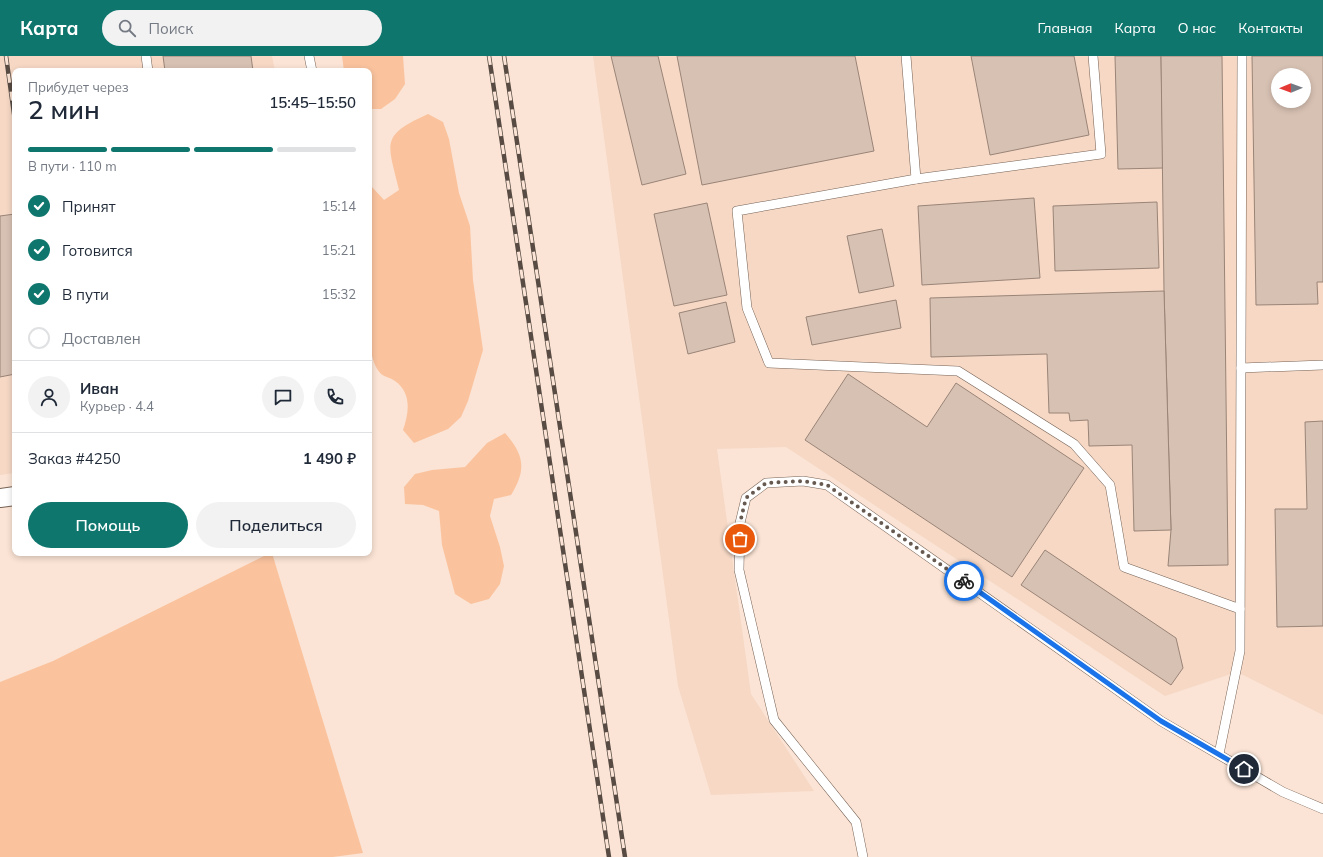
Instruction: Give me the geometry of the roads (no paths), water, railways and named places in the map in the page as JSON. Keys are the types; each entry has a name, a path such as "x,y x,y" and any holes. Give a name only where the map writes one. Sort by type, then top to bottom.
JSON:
{"street":[{"path":"0,498 12,496"}],"lane":[{"path":"146,56 148,68"},
{"path":"309,56 311,68"},
{"path":"906,56 916,179"},
{"path":"1093,56 1101,154 916,179 737,211 747,308 769,363 958,371 1074,444 1110,485 1124,567 1240,609"},
{"path":"1219,754 1240,651 1242,56"},
{"path":"1241,368 1323,365"},
{"path":"863,857 856,822 774,720 740,570 740,523 746,498 766,483 803,481 827,485 1161,721 1283,792 1323,809"}],"railway":[{"path":"6,56 12,99"},
{"path":"489,56 609,857"},
{"path":"504,56 625,857"}]}
